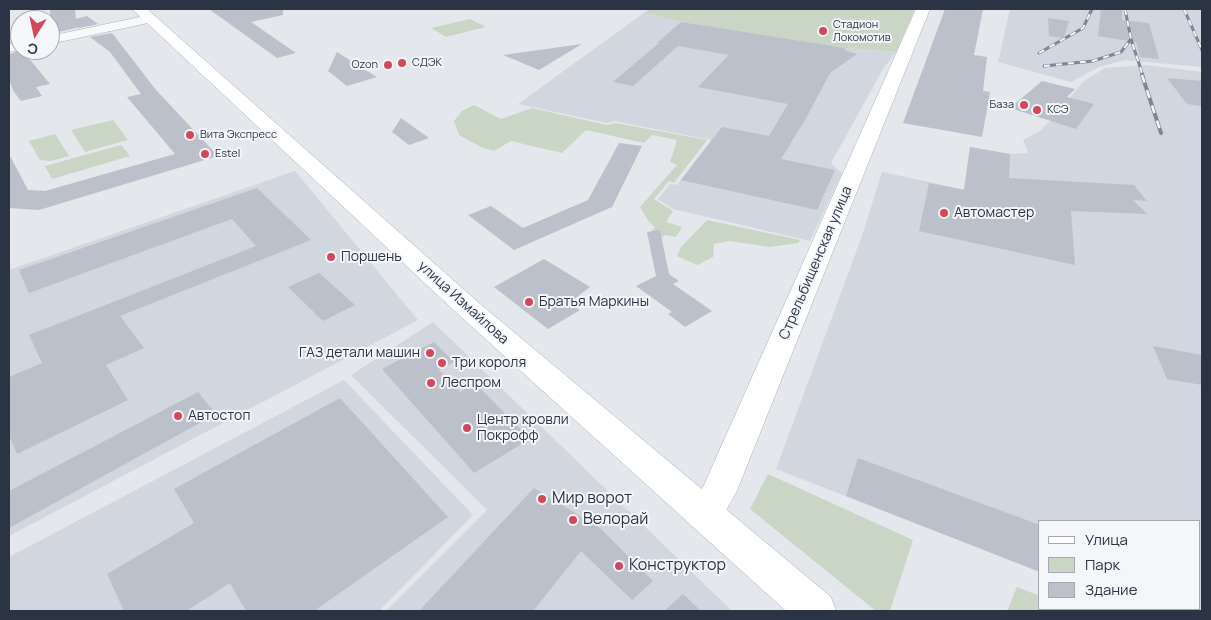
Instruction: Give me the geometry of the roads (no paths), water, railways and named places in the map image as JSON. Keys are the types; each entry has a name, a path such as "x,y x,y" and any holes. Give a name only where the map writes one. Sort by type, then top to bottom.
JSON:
{"main road":[{"name":"Стрельбищенская улица","path":"704,515 718,493 924,9"},
{"name":"улица Измайлова","path":"144,14 305,158 469,309 816,611"}],"street":[{"path":"60,37 144,14"}],"railway":[{"path":"1039,53 1083,28 1092,9"},
{"path":"1125,9 1131,39"},
{"path":"1184,9 1202,50"},
{"path":"1044,66 1093,61 1121,52 1131,39"},
{"path":"1131,39 1143,76"},
{"path":"1142,75 1161,133"}],"place":[{"name":"Стадион Локомотив","path":"823,31"},
{"name":"СДЭК","path":"402,63"},
{"name":"Ozon","path":"388,65"},
{"name":"База","path":"1024,105"},
{"name":"КСЭ","path":"1037,110"},
{"name":"Вита Экспресс","path":"190,135"},
{"name":"Estel","path":"205,154"},
{"name":"Автомастер","path":"944,213"},
{"name":"Поршень","path":"331,257"},
{"name":"Братья Маркины","path":"529,302"},
{"name":"ГАЗ детали машин","path":"430,353"},
{"name":"Три короля","path":"442,363"},
{"name":"Леспром","path":"431,383"},
{"name":"Автостоп","path":"178,416"},
{"name":"Центр кровли Покрофф","path":"467,428"},
{"name":"Мир ворот","path":"542,499"},
{"name":"Велорай","path":"573,520"},
{"name":"Конструктор","path":"619,566"}]}
